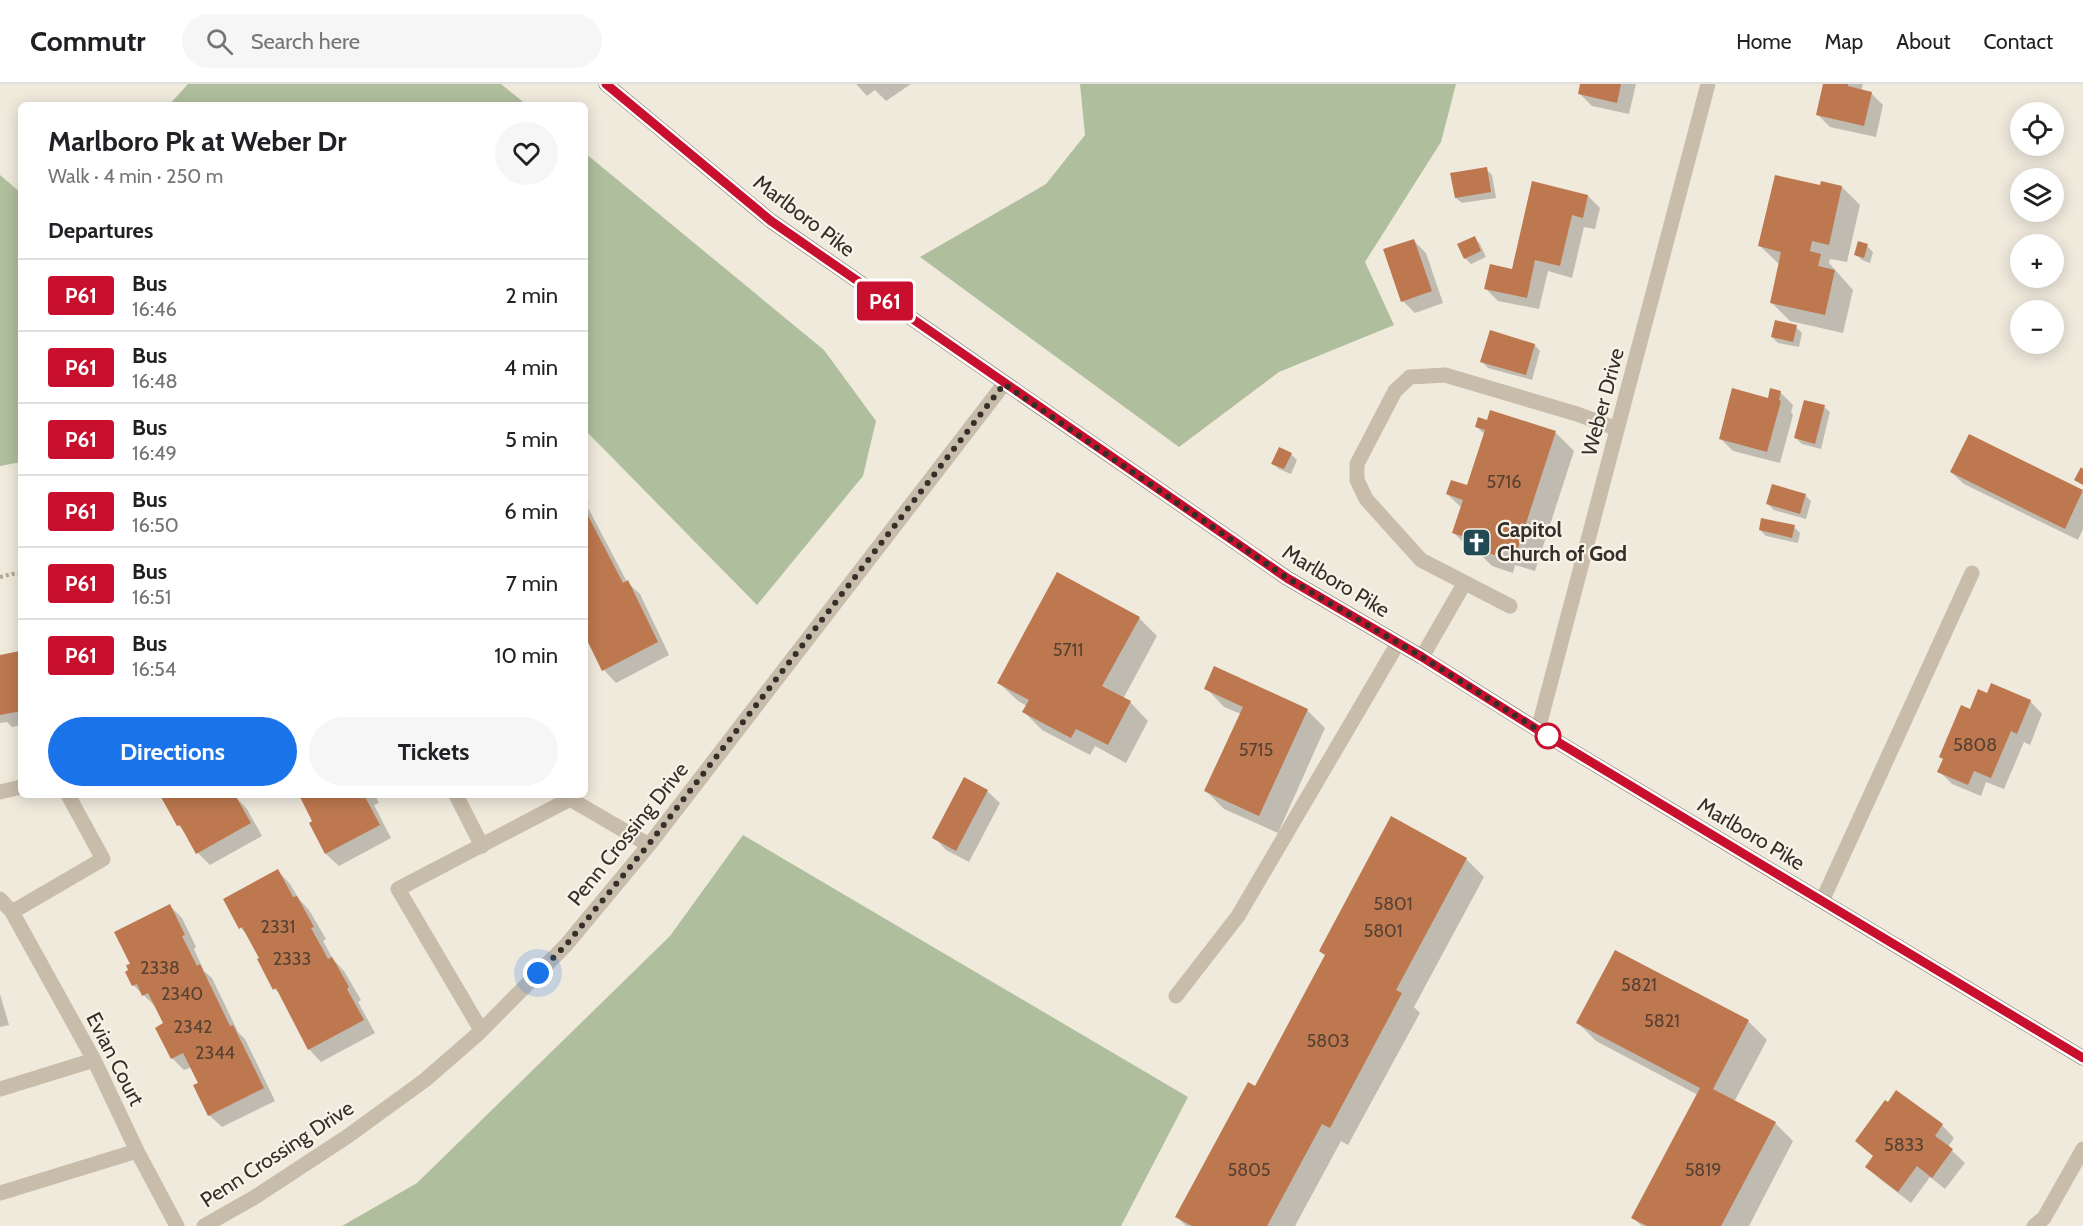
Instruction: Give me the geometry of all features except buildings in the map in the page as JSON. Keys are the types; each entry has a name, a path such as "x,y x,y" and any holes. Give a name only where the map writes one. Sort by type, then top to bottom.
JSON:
{"main road":[{"name":"Marlboro Pike","path":"606,84 771,221 1287,578 1422,657 1538,730 2083,1058"}],"street":[{"name":"Weber Drive","path":"1538,730 1708,84"},
{"path":"1510,606 1421,560 1366,499 1357,480 1357,464 1395,392 1410,377 1445,375 1577,414 1617,429"},
{"name":"Penn Crossing Drive","path":"204,1226 255,1197 348,1136 425,1080 482,1030 566,945 649,844 1004,384"},
{"path":"1822,901 1972,573"},
{"path":"1422,657 1464,584"},
{"path":"1176,996 1238,916 1398,643"},
{"path":"0,792 18,788"},
{"path":"12,912 103,859 70,798"},
{"path":"458,798 482,846"},
{"path":"482,1030 398,889 568,798"},
{"path":"572,798 649,844"},
{"name":"Evian Court","path":"0,899 12,912 94,1060 177,1226"},
{"path":"0,1089 94,1060"},
{"path":"2034,1226 2044,1218 2083,1149"},
{"path":"0,1193 138,1151"}],"path":[{"path":"0,577 18,574"}],"green space":[{"path":"188,84 501,84 523,102 172,102"},
{"path":"1080,84 1456,84 1441,142 1365,262 1394,325 1279,372 1179,447 920,257 1046,184 1085,135"},
{"path":"588,155 824,350 876,421 863,476 757,605 588,433"},
{"path":"0,175 18,190 18,463 0,466"},
{"path":"743,835 1188,1097 1121,1226 342,1226 417,1183 670,936"}],"bus line":[{"name":"P61","path":"606,84 771,221 1287,578 1422,657 1538,730 2083,1058"}],"place":[{"name":"Capitol Church of God","path":"1476,542"}],"route":[{"path":"538,973 566,945 649,844 1004,384 1287,578 1422,657 1557,742 1548,736"}]}
